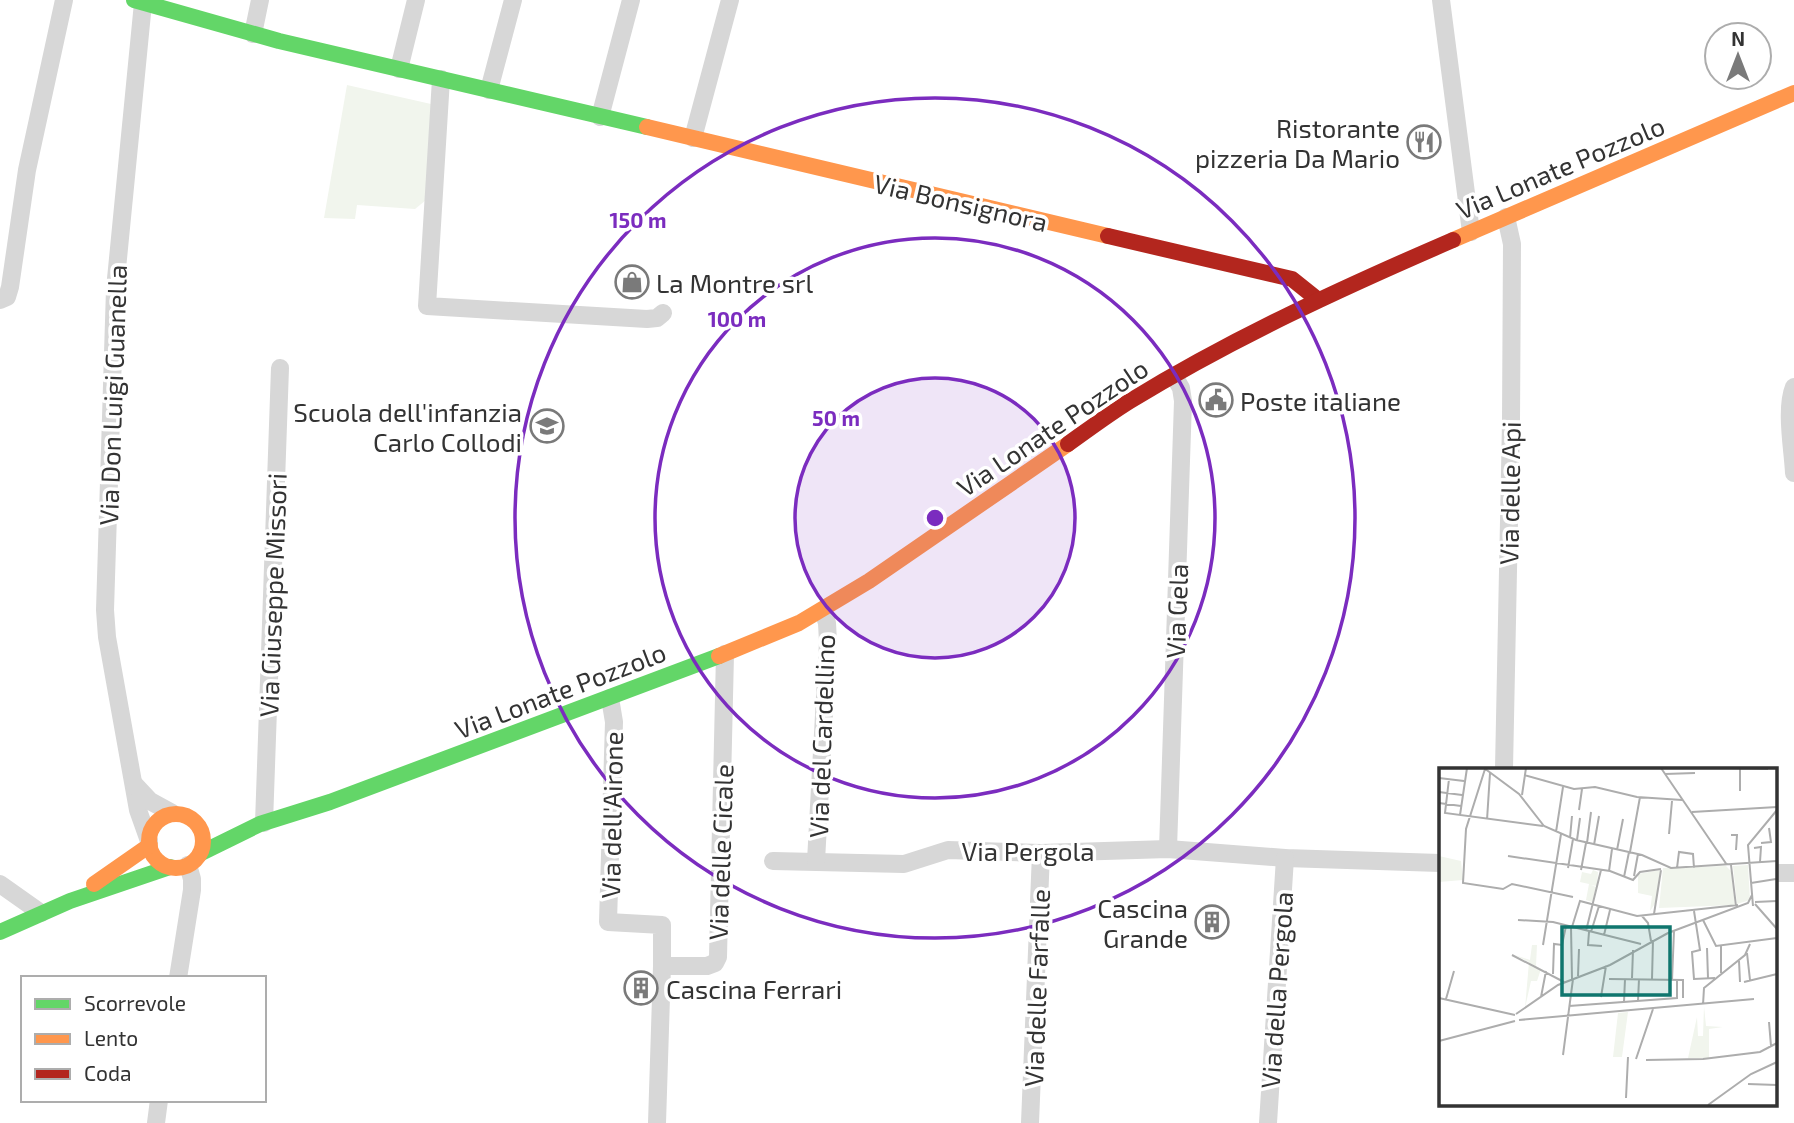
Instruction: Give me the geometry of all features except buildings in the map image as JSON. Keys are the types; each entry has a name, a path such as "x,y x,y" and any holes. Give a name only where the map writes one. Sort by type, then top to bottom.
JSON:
{"street":[{"path":"0,300 7,296 10,286 27,170 64,0"},
{"path":"253,34 260,0"},
{"path":"399,69 416,0"},
{"path":"489,90 513,0"},
{"path":"600,117 631,0"},
{"path":"693,138 730,0"},
{"path":"1441,0 1471,232"},
{"name":"Via Bonsignora","path":"139,1 164,4 253,34 1292,279 1317,299"},
{"name":"Via Don Luigi Guanella","path":"139,1 115,289 105,597 107,637 138,810 149,843"},
{"path":"441,79 427,306 646,319 657,318 663,313"},
{"name":"Via Lonate Pozzolo","path":"70,901 186,862 262,823 330,802 610,698 724,654 823,611 1121,407 1317,299 1794,93"},
{"name":"Via delle Api","path":"1504,768 1512,299 1512,244 1506,217"},
{"name":"Via Giuseppe Missori","path":"262,823 280,368"},
{"name":"Via Gela","path":"1168,849 1183,401 1181,388 1174,376"},
{"path":"1794,387 1791,412 1794,473"},
{"name":"Via del Cardellino","path":"817,861 828,642 823,611"},
{"name":"Via delle Cicale","path":"662,966 707,966 715,963 718,957 724,654"},
{"name":"Via dell'Airone","path":"610,698 614,722 608,922 663,925 662,966"},
{"path":"135,785 150,801 180,814 200,827 203,835 186,862 192,887 178,976"},
{"path":"0,932 70,901 139,854 149,843 155,824 180,814 262,823"},
{"path":"149,843 155,858 186,862"},
{"name":"Via Pergola","path":"773,861 904,864 948,850 1041,853 1168,849 1285,858 1439,863"},
{"name":"Via delle Farfalle","path":"1030,1123 1041,853"},
{"name":"Via della Pergola","path":"1268,1123 1285,858"},
{"path":"1776,873 1794,873"},
{"path":"0,884 41,913"},
{"path":"657,1123 662,966"},
{"path":"156,1123 159,1102"}],"shaded area":[{"path":"347,85 431,104 426,200 415,209 357,205 355,219 324,218"}],"traffic: fast":[{"path":"134,0 279,41 647,127"},
{"path":"201,853 260,824 330,802 719,656"},
{"path":"0,932 70,901 170,867"}],"traffic: slow":[{"path":"1453,240 1794,93"},
{"path":"647,127 1108,236"},
{"path":"719,656 799,623 869,581 1068,444"},
{"path":"176,814 195,822 203,841 195,860 176,868 157,860 149,841 157,822 176,814"},
{"path":"94,884 150,845"}],"traffic: jam":[{"path":"1108,236 1292,279 1317,299"},
{"path":"1068,444 1130,401 1208,356 1329,295 1453,240"}],"place":[{"name":"Ristorante pizzeria Da Mario","path":"1424,142"},
{"name":"La Montre srl","path":"632,282"},
{"name":"Poste italiane","path":"1216,400"},
{"name":"Scuola dell'infanzia Carlo Collodi","path":"547,426"},
{"name":"Cascina Grande","path":"1212,922"},
{"name":"Cascina Ferrari","path":"641,988"}]}
